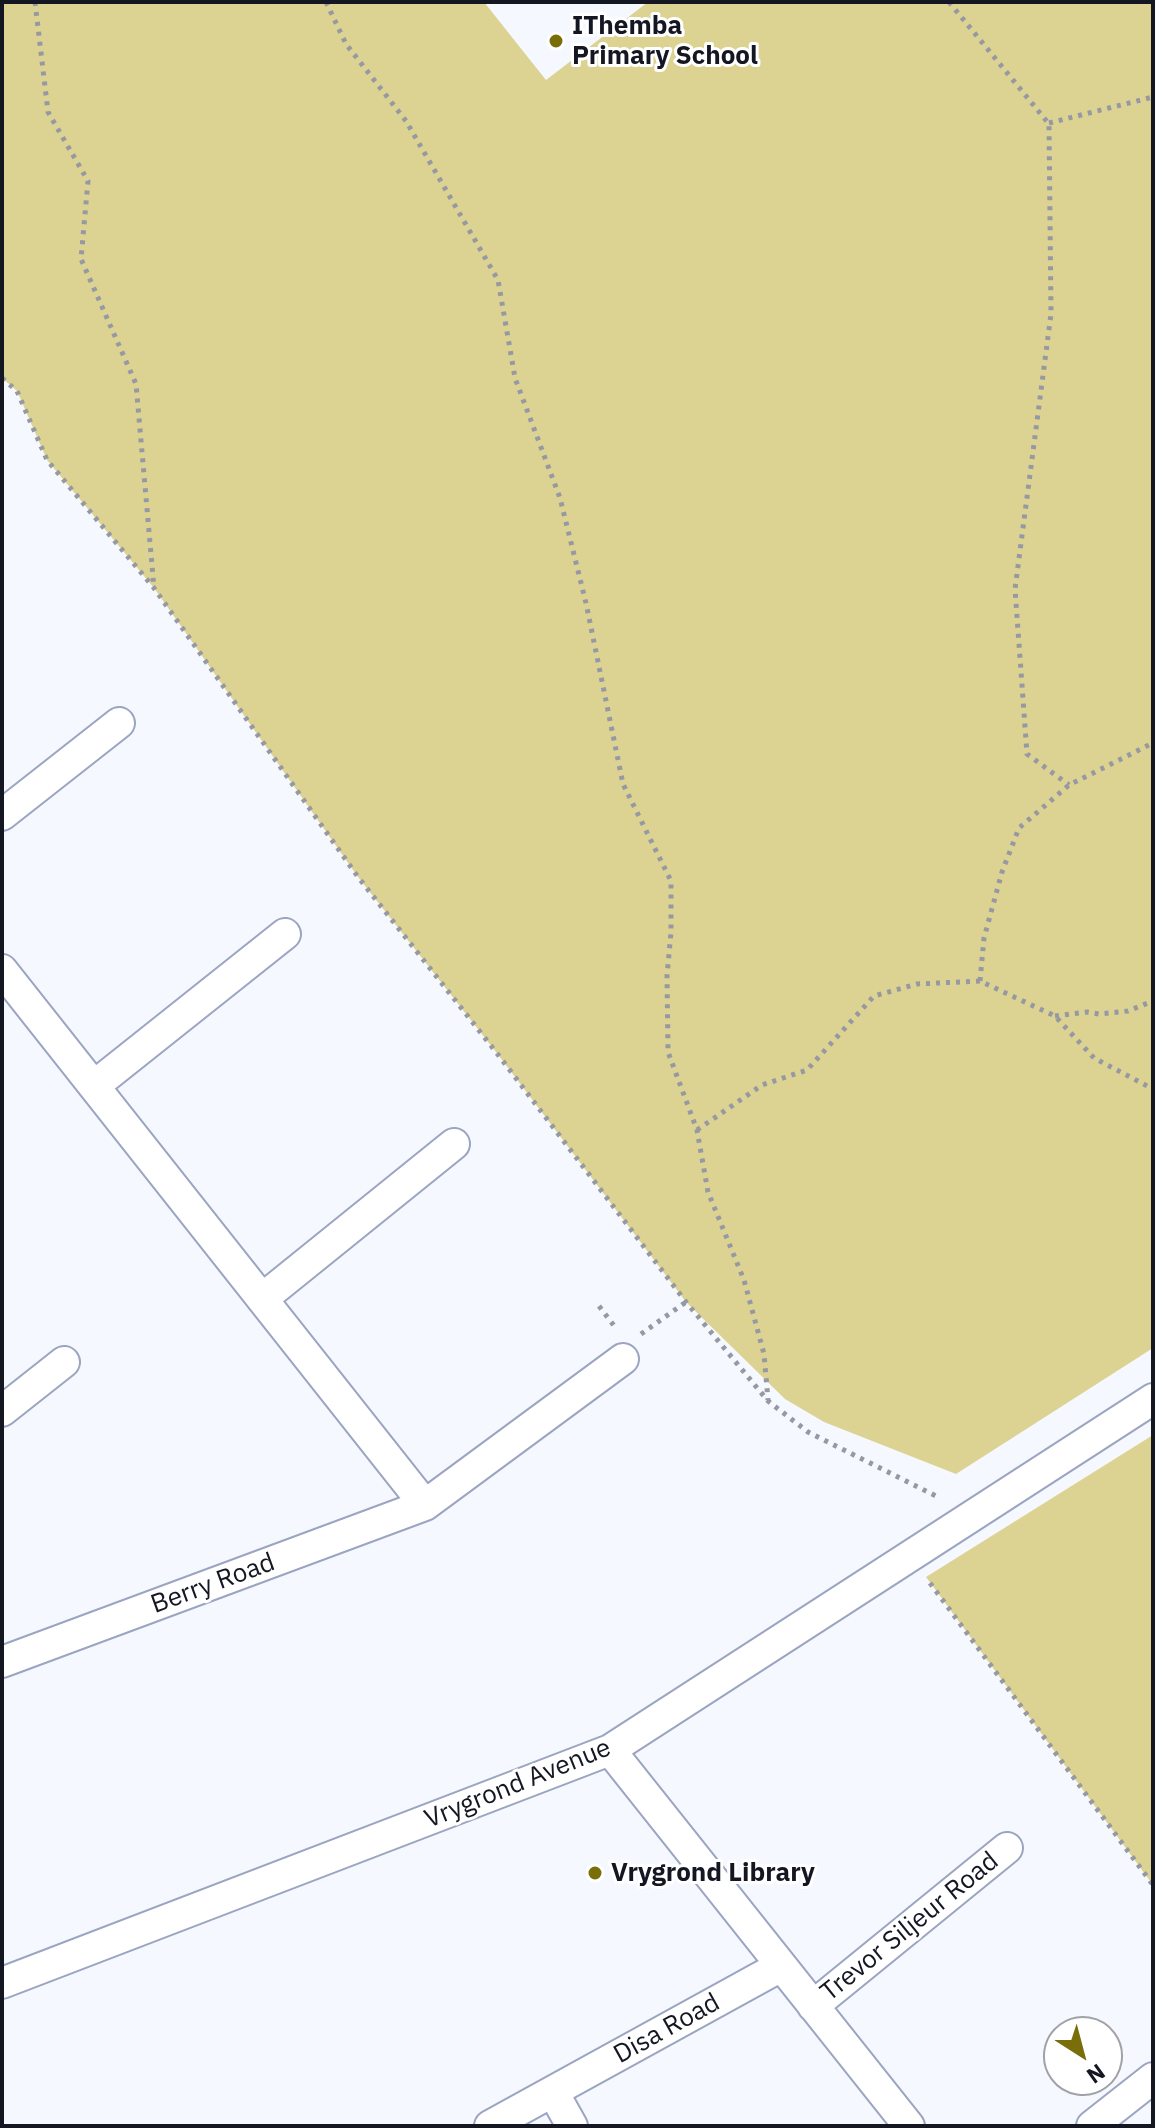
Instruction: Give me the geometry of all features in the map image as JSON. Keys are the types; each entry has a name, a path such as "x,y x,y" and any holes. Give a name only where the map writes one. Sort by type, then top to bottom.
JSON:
{"street":[{"path":"2,815 119,723"},
{"path":"94,1086 285,934"},
{"path":"2,970 425,1505"},
{"path":"262,1299 454,1144"},
{"name":"Berry Road","path":"2,1662 425,1505 628,1343"},
{"path":"2,1411 64,1362"},
{"name":"Vrygrond Avenue","path":"2,1983 610,1750 1153,1399"},
{"name":"Trevor Siljeur Road","path":"610,1750 909,2126"},
{"name":"Trevor Siljeur Road","path":"813,2006 1007,1848"},
{"name":"Disa Road","path":"490,2126 781,1966"},
{"path":"1092,2126 1153,2078"},
{"path":"553,2092 572,2126"}],"path":[{"path":"35,2 48,112 88,181 81,259 136,384 154,588"},
{"path":"326,2 346,44 406,121 498,280 515,378 560,498 579,573 623,784 671,881 668,1052 697,1130 708,1192 744,1280 764,1354 768,1401"},
{"path":"949,2 1049,124 1051,314 1015,589 1027,754 1069,785"},
{"path":"1049,124 1153,97"},
{"path":"2,378 17,391 47,460 154,588 358,877 686,1302 768,1401 808,1432 940,1498"},
{"path":"980,981 984,938 1002,872 1019,828 1069,785 1153,743"},
{"path":"697,1130 762,1085 807,1070 874,996 917,984 980,981 1055,1016 1094,1058 1153,1089"},
{"path":"1055,1016 1128,1011 1153,1001"},
{"path":"599,1306 628,1343 686,1302"},
{"path":"926,1577 1153,1885"}],"shaded area":[{"path":"2,2 484,2 546,80 648,2 1153,2 1153,1348 956,1474 824,1422 785,1399 686,1302 358,877 154,588 47,460 17,391 2,378"},
{"path":"1153,1435 1153,1885 926,1577"}],"place":[{"name":"IThemba Primary School","path":"556,41"},
{"name":"Vrygrond Library","path":"595,1873"}]}
